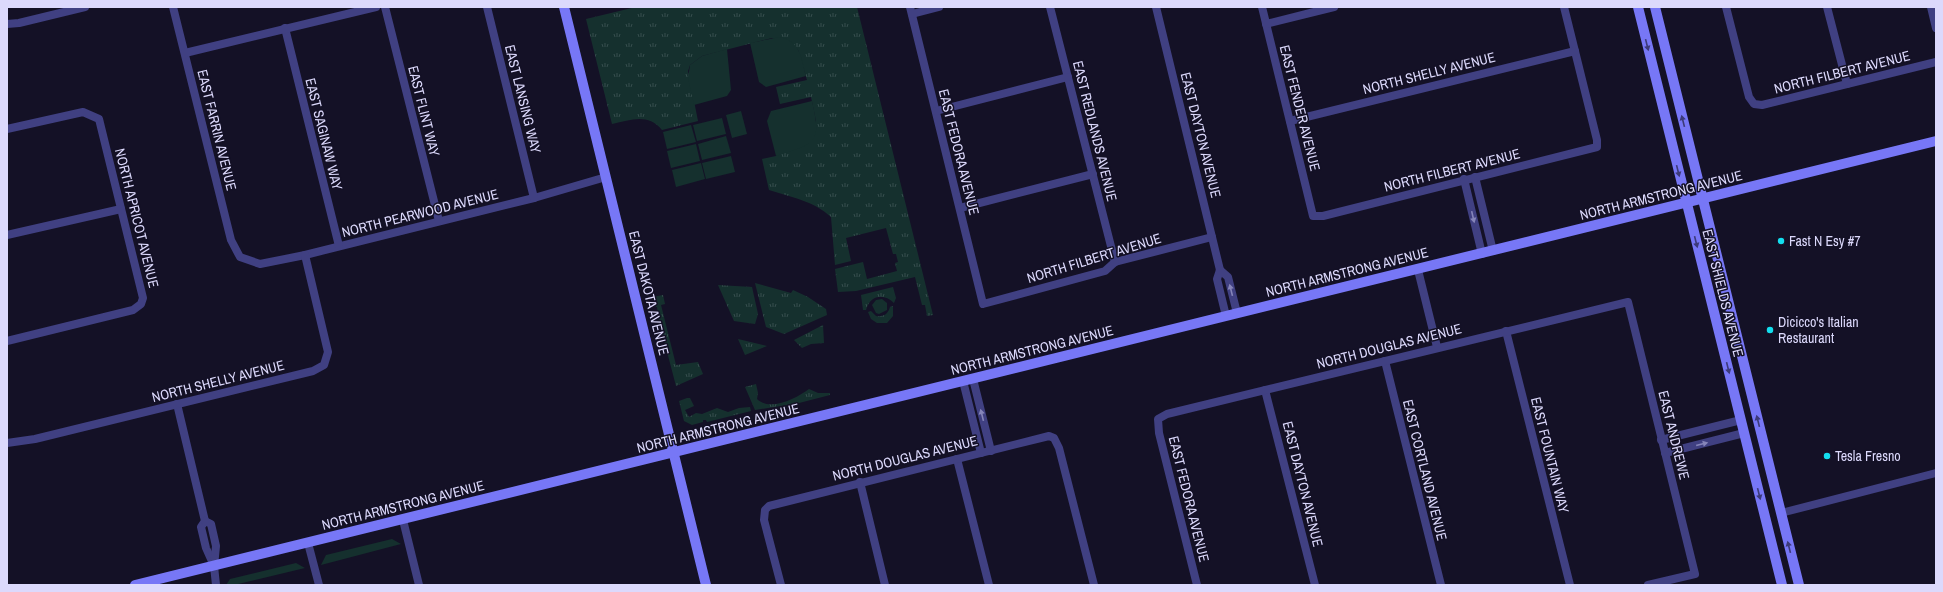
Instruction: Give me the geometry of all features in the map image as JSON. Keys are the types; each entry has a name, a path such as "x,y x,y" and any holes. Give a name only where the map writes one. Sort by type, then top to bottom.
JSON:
{"street":[{"path":"7,24 19,23 85,7"},
{"name":"EAST FARRIN AVENUE","path":"173,7 231,240 240,257"},
{"path":"185,53 376,7"},
{"name":"EAST FLINT WAY","path":"385,7 439,221"},
{"name":"EAST LANSING WAY","path":"487,7 534,198"},
{"name":"EAST DAKOTA AVENUE","path":"564,7 706,585"},
{"path":"911,10 939,7"},
{"name":"EAST REDLANDS AVENUE","path":"1050,7 1115,262"},
{"name":"EAST DAYTON AVENUE","path":"1156,7 1220,270 1217,279 1226,316"},
{"name":"EAST FENDER AVENUE","path":"1262,7 1313,216"},
{"path":"1266,24 1334,7"},
{"path":"1564,7 1575,51"},
{"name":"EAST SHIELDS AVENUE","path":"1638,7 1782,585"},
{"name":"EAST SHIELDS AVENUE","path":"1654,7 1799,585"},
{"name":"NORTH FILBERT AVENUE","path":"1726,7 1748,97 1754,104 1762,105 1936,62"},
{"path":"1828,7 1847,84"},
{"path":"1931,7 1936,28"},
{"name":"EAST FEDORA AVENUE","path":"911,10 984,304"},
{"name":"EAST SAGINAW WAY","path":"285,28 339,246"},
{"name":"NORTH FILBERT AVENUE","path":"1313,216 1323,216 1464,179 1597,147 1597,140 1575,51"},
{"name":"NORTH SHELLY AVENUE","path":"1290,121 1575,51"},
{"path":"936,111 1068,77"},
{"name":"NORTH APRICOT AVENUE","path":"7,129 83,112 99,118 143,298 141,304 133,310 7,341"},
{"name":"NORTH ARMSTRONG AVENUE","path":"135,585 1237,313 1686,204 1936,141"},
{"path":"960,208 1093,174"},
{"name":"NORTH PEARWOOD AVENUE","path":"240,257 260,264 305,255 534,198 606,177"},
{"path":"1475,177 1493,251"},
{"path":"1464,179 1482,254"},
{"path":"7,236 121,209"},
{"name":"NORTH FILBERT AVENUE","path":"984,304 1105,271 1115,262 1212,237"},
{"name":"NORTH SHELLY AVENUE","path":"7,443 35,439 313,371 324,365 328,352 305,255"},
{"name":"EAST DAYTON AVENUE","path":"1220,270 1228,277 1237,313"},
{"path":"1418,270 1437,347"},
{"name":"NORTH DOUGLAS AVENUE","path":"1158,419 1167,414 1437,347 1628,302"},
{"name":"EAST ANDREWE","path":"1628,302 1695,574 1648,585"},
{"name":"EAST FOUNTAIN WAY","path":"1506,331 1570,585"},
{"name":"EAST CORTLAND AVENUE","path":"1384,361 1441,585"},
{"path":"968,380 991,450"},
{"path":"968,380 981,453"},
{"name":"EAST DAYTON AVENUE","path":"1265,390 1315,585"},
{"path":"177,404 205,521 201,527 206,548 214,566 216,585"},
{"name":"EAST FEDORA AVENUE","path":"1158,419 1159,433 1197,585"},
{"path":"1661,440 1741,420"},
{"path":"1664,453 1744,433"},
{"name":"NORTH DOUGLAS AVENUE","path":"781,585 764,520 765,510 774,504 1043,437 1054,438 1059,448 1094,585"},
{"path":"957,459 989,585"},
{"path":"1781,513 1936,473"},
{"path":"860,482 885,585"},
{"path":"403,520 419,585"},
{"path":"308,543 319,585"}],"green space":[{"path":"636,7 857,7 933,315 927,316 925,305 922,305 915,277 856,291 838,292 835,269 863,262 867,279 897,271 895,263 898,262 896,254 893,254 886,228 846,238 851,261 835,265 831,217 810,203 769,190 762,159 776,156 816,121 811,97 780,104 776,87 807,80 798,50 772,38 702,56 690,65 688,71 698,121 662,130 651,121 639,119 612,124 586,19"},
{"path":"780,37 787,39 796,47 801,57 806,76 766,87 759,82 750,43"},
{"path":"727,49 731,90 727,96 694,105 688,78 690,65 702,56"},
{"path":"812,101 816,126 816,134 813,140 800,148 776,156 767,121 771,111"},
{"path":"741,111 747,134 732,138 726,115"},
{"path":"722,118 726,134 697,141 693,125"},
{"path":"691,125 696,142 667,149 663,132"},
{"path":"726,136 731,153 702,160 698,144"},
{"path":"696,144 700,161 671,168 667,151"},
{"path":"731,156 735,172 706,179 702,163"},
{"path":"701,163 705,179 676,187 672,170"},
{"path":"755,283 791,293 793,290 808,297 826,309 827,315 784,334 766,327"},
{"path":"718,285 752,287 758,314 755,324 734,321"},
{"path":"893,287 896,298 894,303 886,298 878,297 871,301 866,310 863,310 861,295"},
{"path":"663,295 665,304 661,305 676,365 698,362 703,374 676,386 659,321 657,307 653,297"},
{"path":"882,299 887,303 887,310 879,314 876,313 872,305 876,300"},
{"path":"893,306 893,316 887,323 877,323 871,319 868,312 871,311 876,316 881,316 887,313 890,307"},
{"path":"823,325 824,343 811,344 802,348 794,340"},
{"path":"738,339 767,346 745,355"},
{"path":"756,384 758,393 757,399 762,403 776,404 791,400 809,389 818,393 830,393 830,395 799,403 755,410 745,387"},
{"path":"690,398 694,406 685,410 689,417 696,413 702,414 717,408 728,412 739,408 750,407 751,411 707,422 706,420 703,420 703,422 692,425 684,421 679,401"},
{"path":"392,539 401,544 321,565 326,555"},
{"path":"296,563 305,568 234,585 226,585 230,579"}],"place":[{"name":"Fast N Esy #7","path":"1781,241"},
{"name":"Dicicco's Italian Restaurant","path":"1770,330"},
{"name":"Tesla Fresno","path":"1827,456"}]}
